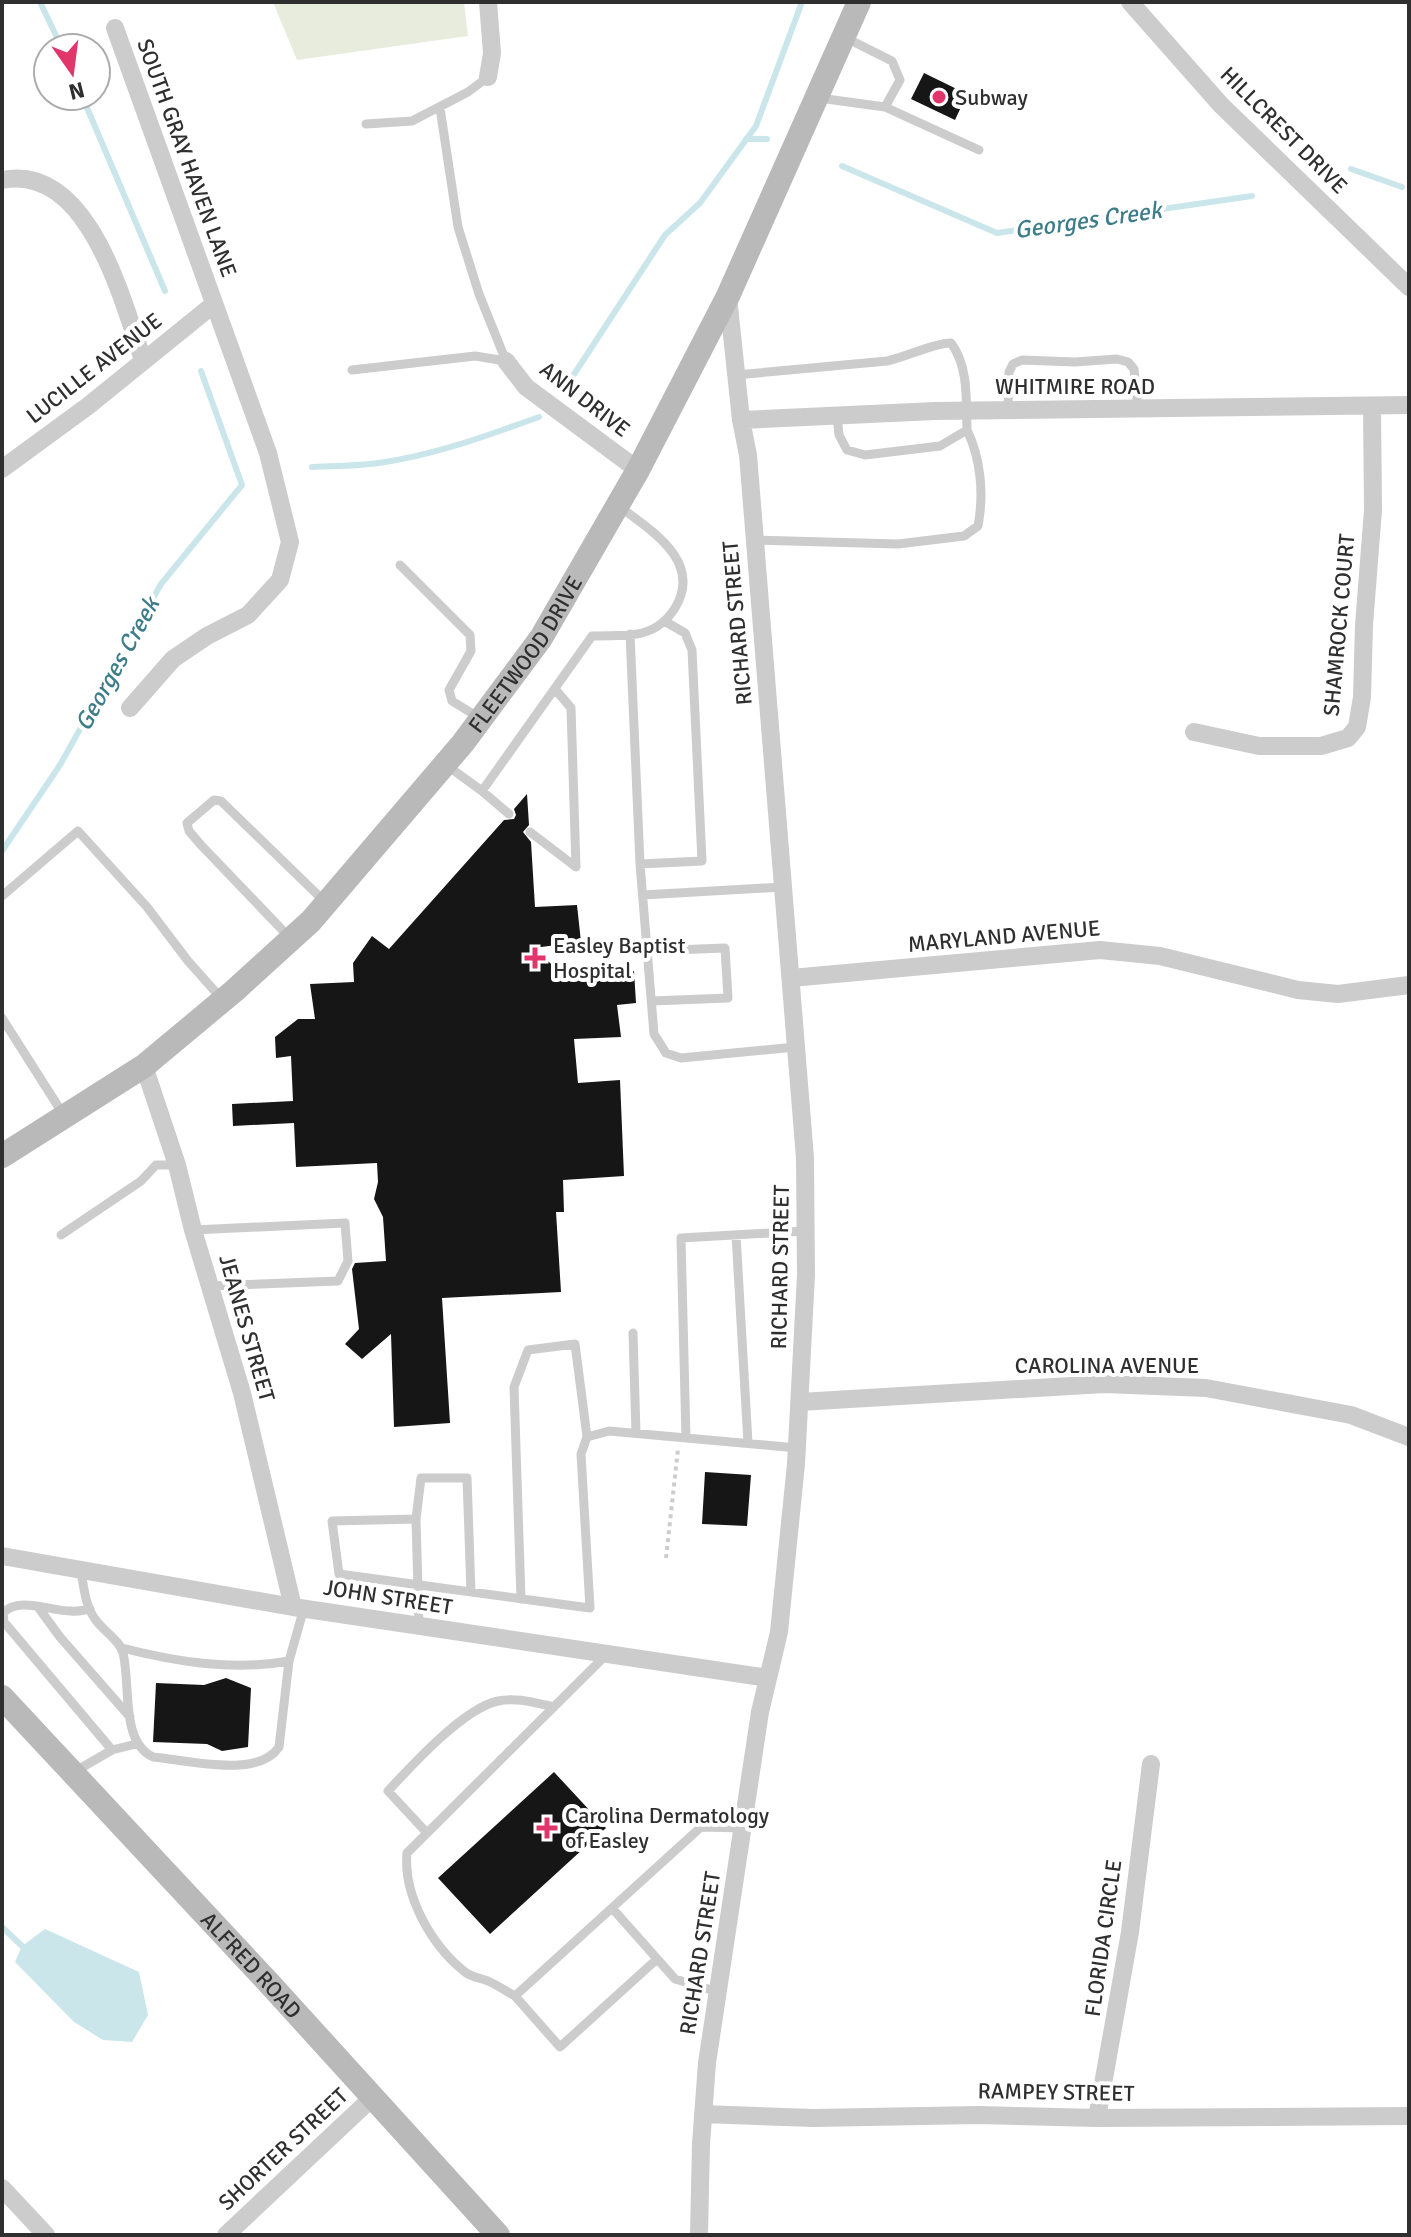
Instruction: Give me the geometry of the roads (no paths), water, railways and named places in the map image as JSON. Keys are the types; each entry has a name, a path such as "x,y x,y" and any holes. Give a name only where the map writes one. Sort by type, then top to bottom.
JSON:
{"street":[{"path":"488,2 492,53 488,77"},
{"name":"FLEETWOOD DRIVE","path":"2,1156 144,1066 291,939 326,903 481,719 541,638 638,470 728,296 859,2"},
{"name":"HILLCREST DRIVE","path":"1130,2 1221,105 1409,287"},
{"name":"SOUTH GRAY HAVEN LANE","path":"115,28 268,453 290,542 280,580 248,615 207,636 173,659 130,708"},
{"path":"2,180 17,177 51,187 86,219 113,272 143,360"},
{"name":"RICHARD STREET","path":"699,2235 707,2063 760,1712 779,1632 797,1448 806,1231 805,1158 748,455 741,420 728,296"},
{"name":"LUCILLE AVENUE","path":"2,469 88,406 214,304"},
{"name":"ANN DRIVE","path":"506,361 526,387 638,470"},
{"name":"WHITMIRE ROAD","path":"741,420 837,415 967,420 1008,410 1409,405"},
{"name":"SHAMROCK COURT","path":"1194,732 1259,746 1321,746 1348,738 1357,727 1362,697 1373,510 1372,406"},
{"name":"MARYLAND AVENUE","path":"791,978 1100,950 1160,956 1298,990 1338,994 1409,985"},
{"name":"JEANES STREET","path":"144,1066 177,1165 193,1230 242,1393 298,1608"},
{"name":"CAROLINA AVENUE","path":"800,1402 1104,1384 1206,1388 1351,1415 1409,1437"},
{"name":"JOHN STREET","path":"2,1556 298,1608 768,1678"},
{"name":"ALFRED ROAD","path":"2,1697 498,2235"},
{"name":"FLORIDA CIRCLE","path":"1097,2118 1127,1947 1151,1764"},
{"name":"SHORTER STREET","path":"226,2235 373,2097"},
{"name":"RAMPEY STREET","path":"703,2114 813,2118 978,2115 1097,2118 1409,2116"},
{"path":"2,2188 46,2235"}],"lane":[{"path":"844,36 892,61 900,80 885,107"},
{"path":"366,124 412,121 440,108 488,77"},
{"path":"816,98 885,107 979,150"},
{"path":"440,108 458,227 479,294 506,361"},
{"path":"736,375 887,361 910,356 940,343 951,343 962,362 967,420 976,449 982,506 978,526 964,536 898,544 755,540"},
{"path":"352,370 475,356 506,361"},
{"path":"1008,410 1009,372 1013,364 1022,360 1075,362 1117,359 1128,362 1134,369 1138,409"},
{"path":"837,415 839,435 847,450 865,455 940,446 967,420"},
{"path":"482,791 592,636 642,633 666,622 682,597 684,571 668,546 617,505"},
{"path":"400,565 470,635 471,651 449,690 452,701 481,719"},
{"path":"640,864 702,861 692,650 685,633 666,622"},
{"path":"630,634 640,864 654,1034 666,1053 681,1058 796,1047"},
{"path":"530,832 576,867 571,708 555,689"},
{"path":"445,764 509,814"},
{"path":"291,939 201,845 189,831 187,823 214,800 221,801 326,903"},
{"path":"2,896 78,831 147,907 188,961 223,1000"},
{"path":"643,895 783,887"},
{"path":"648,951 725,948 728,998 652,1001"},
{"path":"2,1018 65,1117"},
{"path":"61,1235 141,1181 156,1165 177,1165"},
{"path":"193,1230 345,1223 348,1261 338,1281 210,1286"},
{"path":"683,1438 681,1238 806,1231"},
{"path":"736,1235 748,1443"},
{"path":"633,1333 636,1433"},
{"path":"416,1519 332,1521 339,1574 521,1599 590,1608 581,1454 587,1437 575,1344 528,1350 514,1387 521,1599"},
{"path":"587,1437 609,1431 797,1448"},
{"path":"419,1626 416,1519 421,1478 467,1478 471,1592"},
{"path":"81,1571 90,1609 106,1633 122,1648 214,1665 265,1665 289,1661"},
{"path":"90,1609 72,1612 18,1605 3,1613 6,1627 112,1750"},
{"path":"38,1607 130,1717"},
{"path":"122,1648 130,1717 136,1744 143,1752 153,1757 252,1765 274,1755 279,1747 298,1608"},
{"path":"606,1655 407,1853 405,1870 428,1929 443,1952 468,1974 491,1982 515,1996 560,2047 657,1959"},
{"path":"427,1833 388,1791 408,1769 475,1709 499,1700 524,1700 554,1707"},
{"path":"72,1773 112,1750 136,1744"},
{"path":"515,1996 701,1827 744,1828"},
{"path":"612,1908 675,1979 718,1992"}],"water":[{"path":"45,1929 139,1972 148,2015 132,2042 103,2040 74,2022 15,1962 22,1946"}],"waterway":[{"path":"40,2 54,32"},
{"name":"Georges Creek","path":"569,382 665,235 700,203 756,126 802,2"},
{"path":"89,112 165,291"},
{"name":"Georges Creek","path":"746,139 767,139"},
{"name":"Georges Creek","path":"842,166 997,233 1252,196"},
{"name":"Georges Creek","path":"1351,169 1402,187"},
{"name":"Georges Creek","path":"2,851 60,765 161,584 242,485 201,371"},
{"name":"Georges Creek","path":"312,467 400,460 460,444 539,417"},
{"path":"2,1927 22,1946"}],"place":[{"name":"Subway","path":"939,97"},
{"name":"Easley Baptist Hospital","path":"535,958"},
{"name":"Carolina Dermatology of Easley","path":"547,1828"}]}
